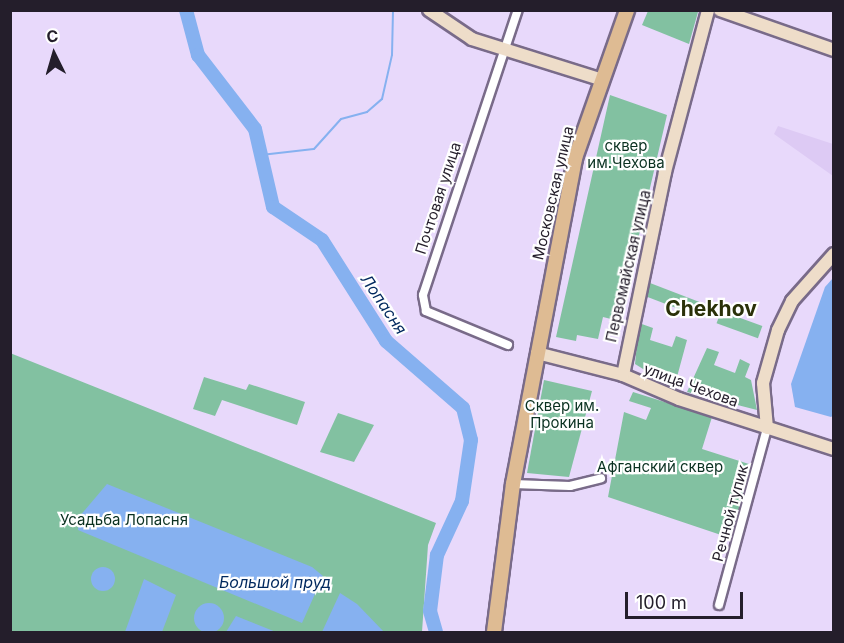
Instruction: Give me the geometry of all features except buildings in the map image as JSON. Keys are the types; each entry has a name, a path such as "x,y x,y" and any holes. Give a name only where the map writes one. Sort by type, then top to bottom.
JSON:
{"main road":[{"name":"Московская улица","path":"494,633 513,484 575,158 600,79 627,10"}],"street":[{"path":"429,10 472,39 600,79"},
{"name":"Почтовая улица","path":"508,345 426,311 423,295 518,10"},
{"path":"708,10 708,26"},
{"path":"708,26 723,11 834,50"},
{"name":"Первомайская улица","path":"623,375 665,172 708,26"},
{"path":"767,428 763,382 778,330 792,301 834,254"},
{"name":"улица Чехова","path":"537,353 623,375 767,428 834,449"},
{"name":"Речной тупик","path":"718,605 767,428"},
{"path":"513,484 570,486 601,478"}],"shaded area":[{"path":"778,126 833,144 833,176 774,134"}],"green space":[{"path":"648,11 698,12 689,44 642,25"},
{"name":"сквер им.Чехова","path":"610,95 667,115 619,321 603,317 598,339 577,335 576,341 556,337"},
{"path":"650,283 699,302 694,315 645,296"},
{"path":"721,311 762,326 758,338 717,323"},
{"path":"639,323 653,328 650,340 672,347 676,336 687,340 674,388 635,364"},
{"path":"707,348 719,352 714,365 735,373 740,359 750,364 745,377 751,380 757,410 687,392"},
{"name":"Усадьба Лопасня","path":"10,353 436,523 428,545 422,632 11,632"},
{"path":"204,377 246,390 249,384 305,402 297,425 222,400 215,416 193,409"},
{"name":"Сквер им. Прокина","path":"544,380 592,391 569,477 527,473"},
{"name":"Афганский сквер","path":"633,392 712,417 702,449 752,465 730,538 608,497 624,412 646,420 651,408 629,401"},
{"path":"338,413 374,425 354,462 320,452"}],"water":[{"path":"833,278 834,415 831,417 795,407 791,384 825,287"},
{"name":"Большой пруд","path":"107,484 312,567 323,576 302,623 78,530 79,517"},
{"path":"103,567 108,568 114,574 114,584 108,590 103,591 98,590 92,584 91,579 92,574 98,568"},
{"path":"144,579 176,595 162,632 125,632"},
{"path":"340,593 357,604 384,632 322,632"},
{"path":"209,603 215,604 223,612 223,624 215,632 209,633 203,632 195,624 194,618 195,612 203,604"},
{"path":"236,616 276,632 226,632"}],"waterway":[{"name":"Лопасня","path":"186,10 198,55 255,129 273,207 322,240 386,341 463,408 471,440 462,501 437,555 430,611 436,632"},
{"path":"261,155 314,149 341,119 367,112 382,99 392,55 393,10"}],"district":[{"name":"Chekhov","path":"711,309"}]}
